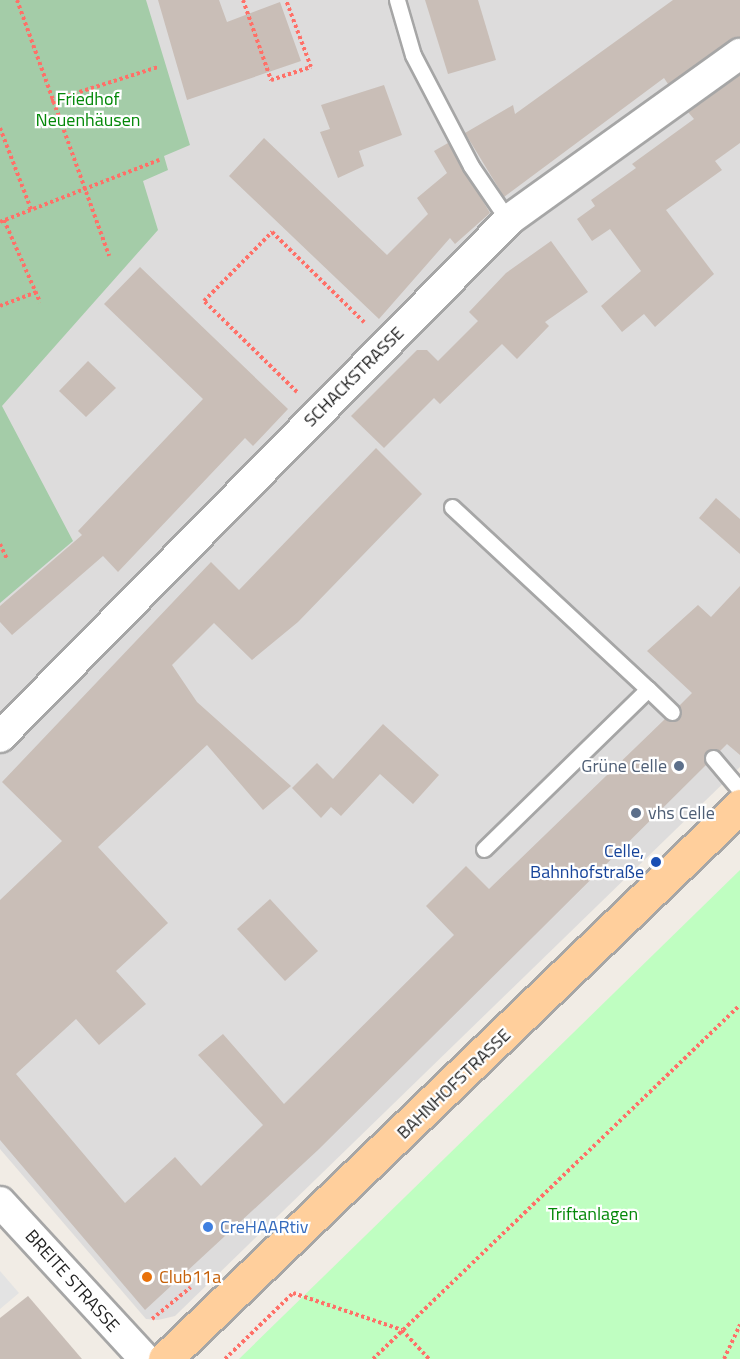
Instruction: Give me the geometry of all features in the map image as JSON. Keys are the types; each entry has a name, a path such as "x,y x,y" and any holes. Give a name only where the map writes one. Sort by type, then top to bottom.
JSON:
{"main road":[{"name":"BAHNHOFSTRASSE","path":"165,1359 740,806"}],"street":[{"name":"SCHACKSTRASSE","path":"0,737 510,219 740,54"},
{"name":"BREITE STRASSE","path":"0,1202 136,1350"}],"lane":[{"path":"397,0 414,55 471,166 499,207"},
{"path":"452,507 672,712"},
{"path":"484,849 648,689"},
{"path":"713,758 740,790"}],"path":[{"path":"17,0 51,101 109,256"},
{"path":"243,0 271,80 311,67 286,0"},
{"path":"51,101 158,67"},
{"path":"0,129 31,209"},
{"path":"39,302 2,221 159,160"},
{"path":"319,414 204,302 272,232 387,344"},
{"path":"0,306 36,292"},
{"path":"0,544 8,559"},
{"path":"373,1359 740,1005"},
{"path":"136,1350 189,1285"},
{"path":"225,1359 293,1293 402,1330 429,1359"},
{"path":"724,1359 740,1325"}],"shaded area":[{"path":"0,0 740,0 740,767 175,1316 158,1320 146,1319 0,1149"},
{"path":"0,1271 19,1293 0,1309"}],"green space":[{"name":"Friedhof Neuenhäusen","path":"0,0 146,0 190,145 164,156 168,170 143,181 158,230 2,406 73,541 0,603"},
{"name":"Triftanlagen","path":"740,870 740,1359 239,1359"}],"building":[{"path":"158,0 219,0 227,22 280,2 301,61 187,100"},
{"path":"425,0 478,0 496,60 448,74"},
{"path":"673,0 740,0 740,37 668,84 664,78 504,197 465,133 513,105 515,114"},
{"path":"740,75 740,143 715,161 722,170 666,210 714,274 655,327 644,314 622,332 601,306 641,271 610,229 592,241 577,219 595,206 591,200 636,168 632,164 694,119 688,112"},
{"path":"384,85 402,135 359,151 364,166 338,178 320,132 330,129 321,105"},
{"path":"264,138 387,255 428,214 417,198 447,173 434,151 448,143 490,213 455,244 450,238 379,319 229,176"},
{"path":"551,241 588,292 545,322 549,326 517,359 502,344 440,404 434,398 384,448 351,416 417,350 427,350 438,361 478,321 469,312 506,273"},
{"path":"140,267 288,409 253,446 245,438 118,572 103,556 12,635 0,622 0,606 82,535 78,531 203,399 104,304"},
{"path":"88,361 116,388 86,417 59,391"},
{"path":"376,448 422,494 298,622 252,660 214,623 172,665 197,702 291,786 263,810 207,745 98,847 168,923 116,971 146,1004 99,1045 76,1019 16,1074 125,1203 175,1157 201,1186 263,1125 198,1055 223,1034 284,1104 454,935 426,906 466,866 489,889 665,719 679,718 679,706 692,693 647,651 698,605 711,617 740,586 740,755 727,744 720,751 706,751 706,765 318,1150 145,1310 0,1140 0,900 62,841 2,782 211,562 239,590"},
{"path":"716,498 740,519 740,554 699,518"},
{"path":"383,724 439,775 413,804 380,774 341,816 331,807 321,818 292,788 317,763 333,779"},
{"path":"270,899 318,951 285,981 237,929"},
{"path":"28,1296 82,1359 0,1359 0,1318"}],"place":[{"name":"Grüne Celle","path":"679,766"},
{"name":"vhs Celle","path":"636,813"},
{"name":"Celle, Bahnhofstraße","path":"656,862"},
{"name":"CreHAARtiv","path":"208,1227"},
{"name":"Club11a","path":"147,1277"}]}
